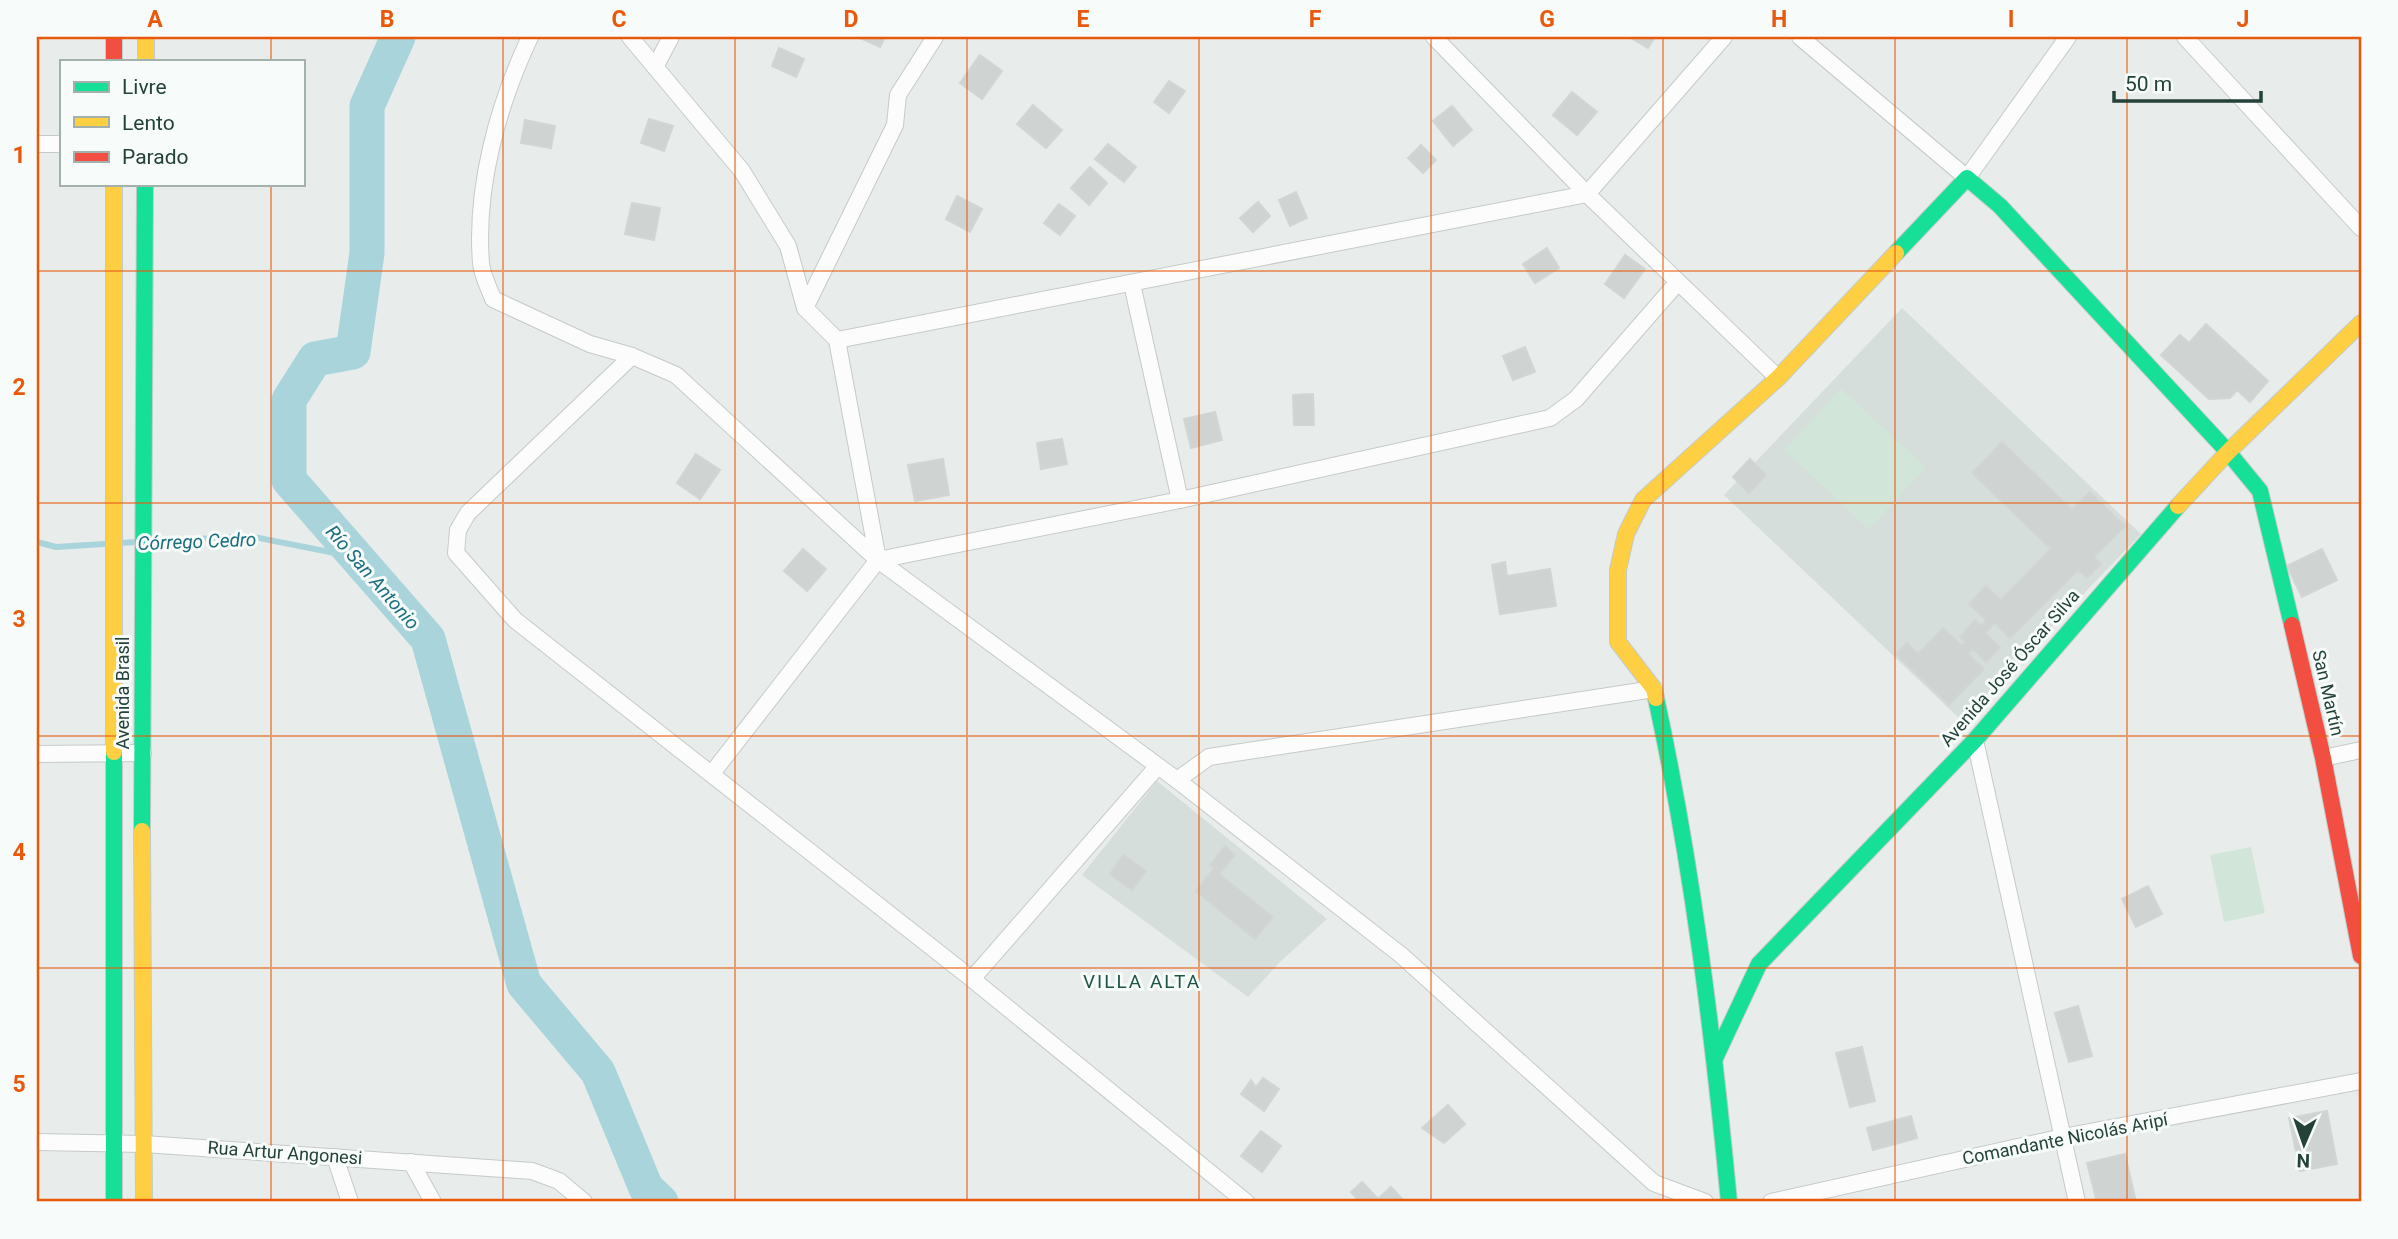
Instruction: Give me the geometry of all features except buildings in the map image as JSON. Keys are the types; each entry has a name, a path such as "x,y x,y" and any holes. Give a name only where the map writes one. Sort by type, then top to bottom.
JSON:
{"main road":[{"path":"114,37 114,60"},
{"path":"146,37 146,60"},
{"path":"1728,1202 1715,1058 1679,803 1654,689 1618,642 1618,570 1626,534 1643,500 1778,378 1967,178"},
{"name":"San Martín","path":"1967,178 2000,206 2228,452 2260,491 2323,758 2361,956"},
{"name":"Avenida Brasil","path":"114,186 114,1202"},
{"name":"Avenida Brasil","path":"144,1202 141,528 145,186"},
{"name":"Avenida José Óscar Silva","path":"1715,1058 1759,964 1975,740 2143,544 2228,452 2361,323"},
{"path":"114,935 143,935"}],"street":[{"path":"530,37 517,64 484,172 481,265 493,299 590,344 632,356 677,375 878,560 1177,780 1401,955 1654,1183 1705,1202"},
{"path":"630,37 742,171 788,246 804,308 837,340 878,560"},
{"path":"655,67 671,37"},
{"path":"804,308 895,125 898,95 935,37"},
{"path":"1434,37 1587,194 1778,378"},
{"path":"837,340 1587,194 1724,37"},
{"path":"1800,37 1967,178 2068,37"},
{"path":"2185,37 2361,229"},
{"path":"37,144 60,144"},
{"path":"713,772 878,560 1181,500 1550,418 1576,399 1678,282"},
{"path":"1132,284 1181,500"},
{"path":"632,356 468,513 458,530 456,553 515,620 713,772 1246,1202"},
{"path":"1177,780 1209,757 1654,689"},
{"path":"1975,740 2077,1202"},
{"path":"2323,758 2361,750"},
{"path":"37,754 143,753"},
{"path":"972,979 1157,767"},
{"name":"Comandante Nicolás Aripí","path":"1771,1202 2063,1137 2361,1081"},
{"name":"Rua Artur Angonesi","path":"37,1142 144,1144 532,1171 559,1181 584,1202"},
{"path":"335,1157 350,1202"},
{"path":"411,1162 433,1202"}],"shaded area":[{"path":"1902,308 2141,534 1962,721 1724,495"},
{"path":"1157,781 1327,919 1280,962 1248,997 1082,875"}],"green space":[{"path":"1841,389 1926,467 1869,529 1784,450"},
{"path":"2251,847 2265,913 2224,922 2210,855"}],"waterway":[{"name":"Río San Antonio","path":"398,37 367,106 367,253 353,352 315,359 289,400 289,480 428,639 524,984 598,1072 646,1188 661,1202"},
{"name":"Córrego Cedro","path":"146,542 249,536 355,557"},
{"name":"Córrego Cedro","path":"37,542 56,547 136,542"}],"traffic: fast":[{"path":"1896,253 1967,178 2000,206 2228,452 2260,491 2292,625"},
{"path":"142,831 145,186"},
{"path":"1715,1058 1759,964 1975,740 2178,506"},
{"path":"1656,698 1691,886 1716,1075 1729,1202"},
{"path":"114,752 114,1202"}],"traffic: slow":[{"path":"146,37 146,60"},
{"path":"114,186 114,752"},
{"path":"1656,698 1654,689 1618,642 1618,570 1626,534 1643,500 1778,378 1896,253"},
{"path":"2178,506 2228,452 2361,323"},
{"path":"142,831 144,1202"}],"traffic: jam":[{"path":"114,37 114,60"},
{"path":"2292,625 2323,758 2361,956"}],"district":[{"name":"VILLA ALTA","path":"1142,981"}]}
